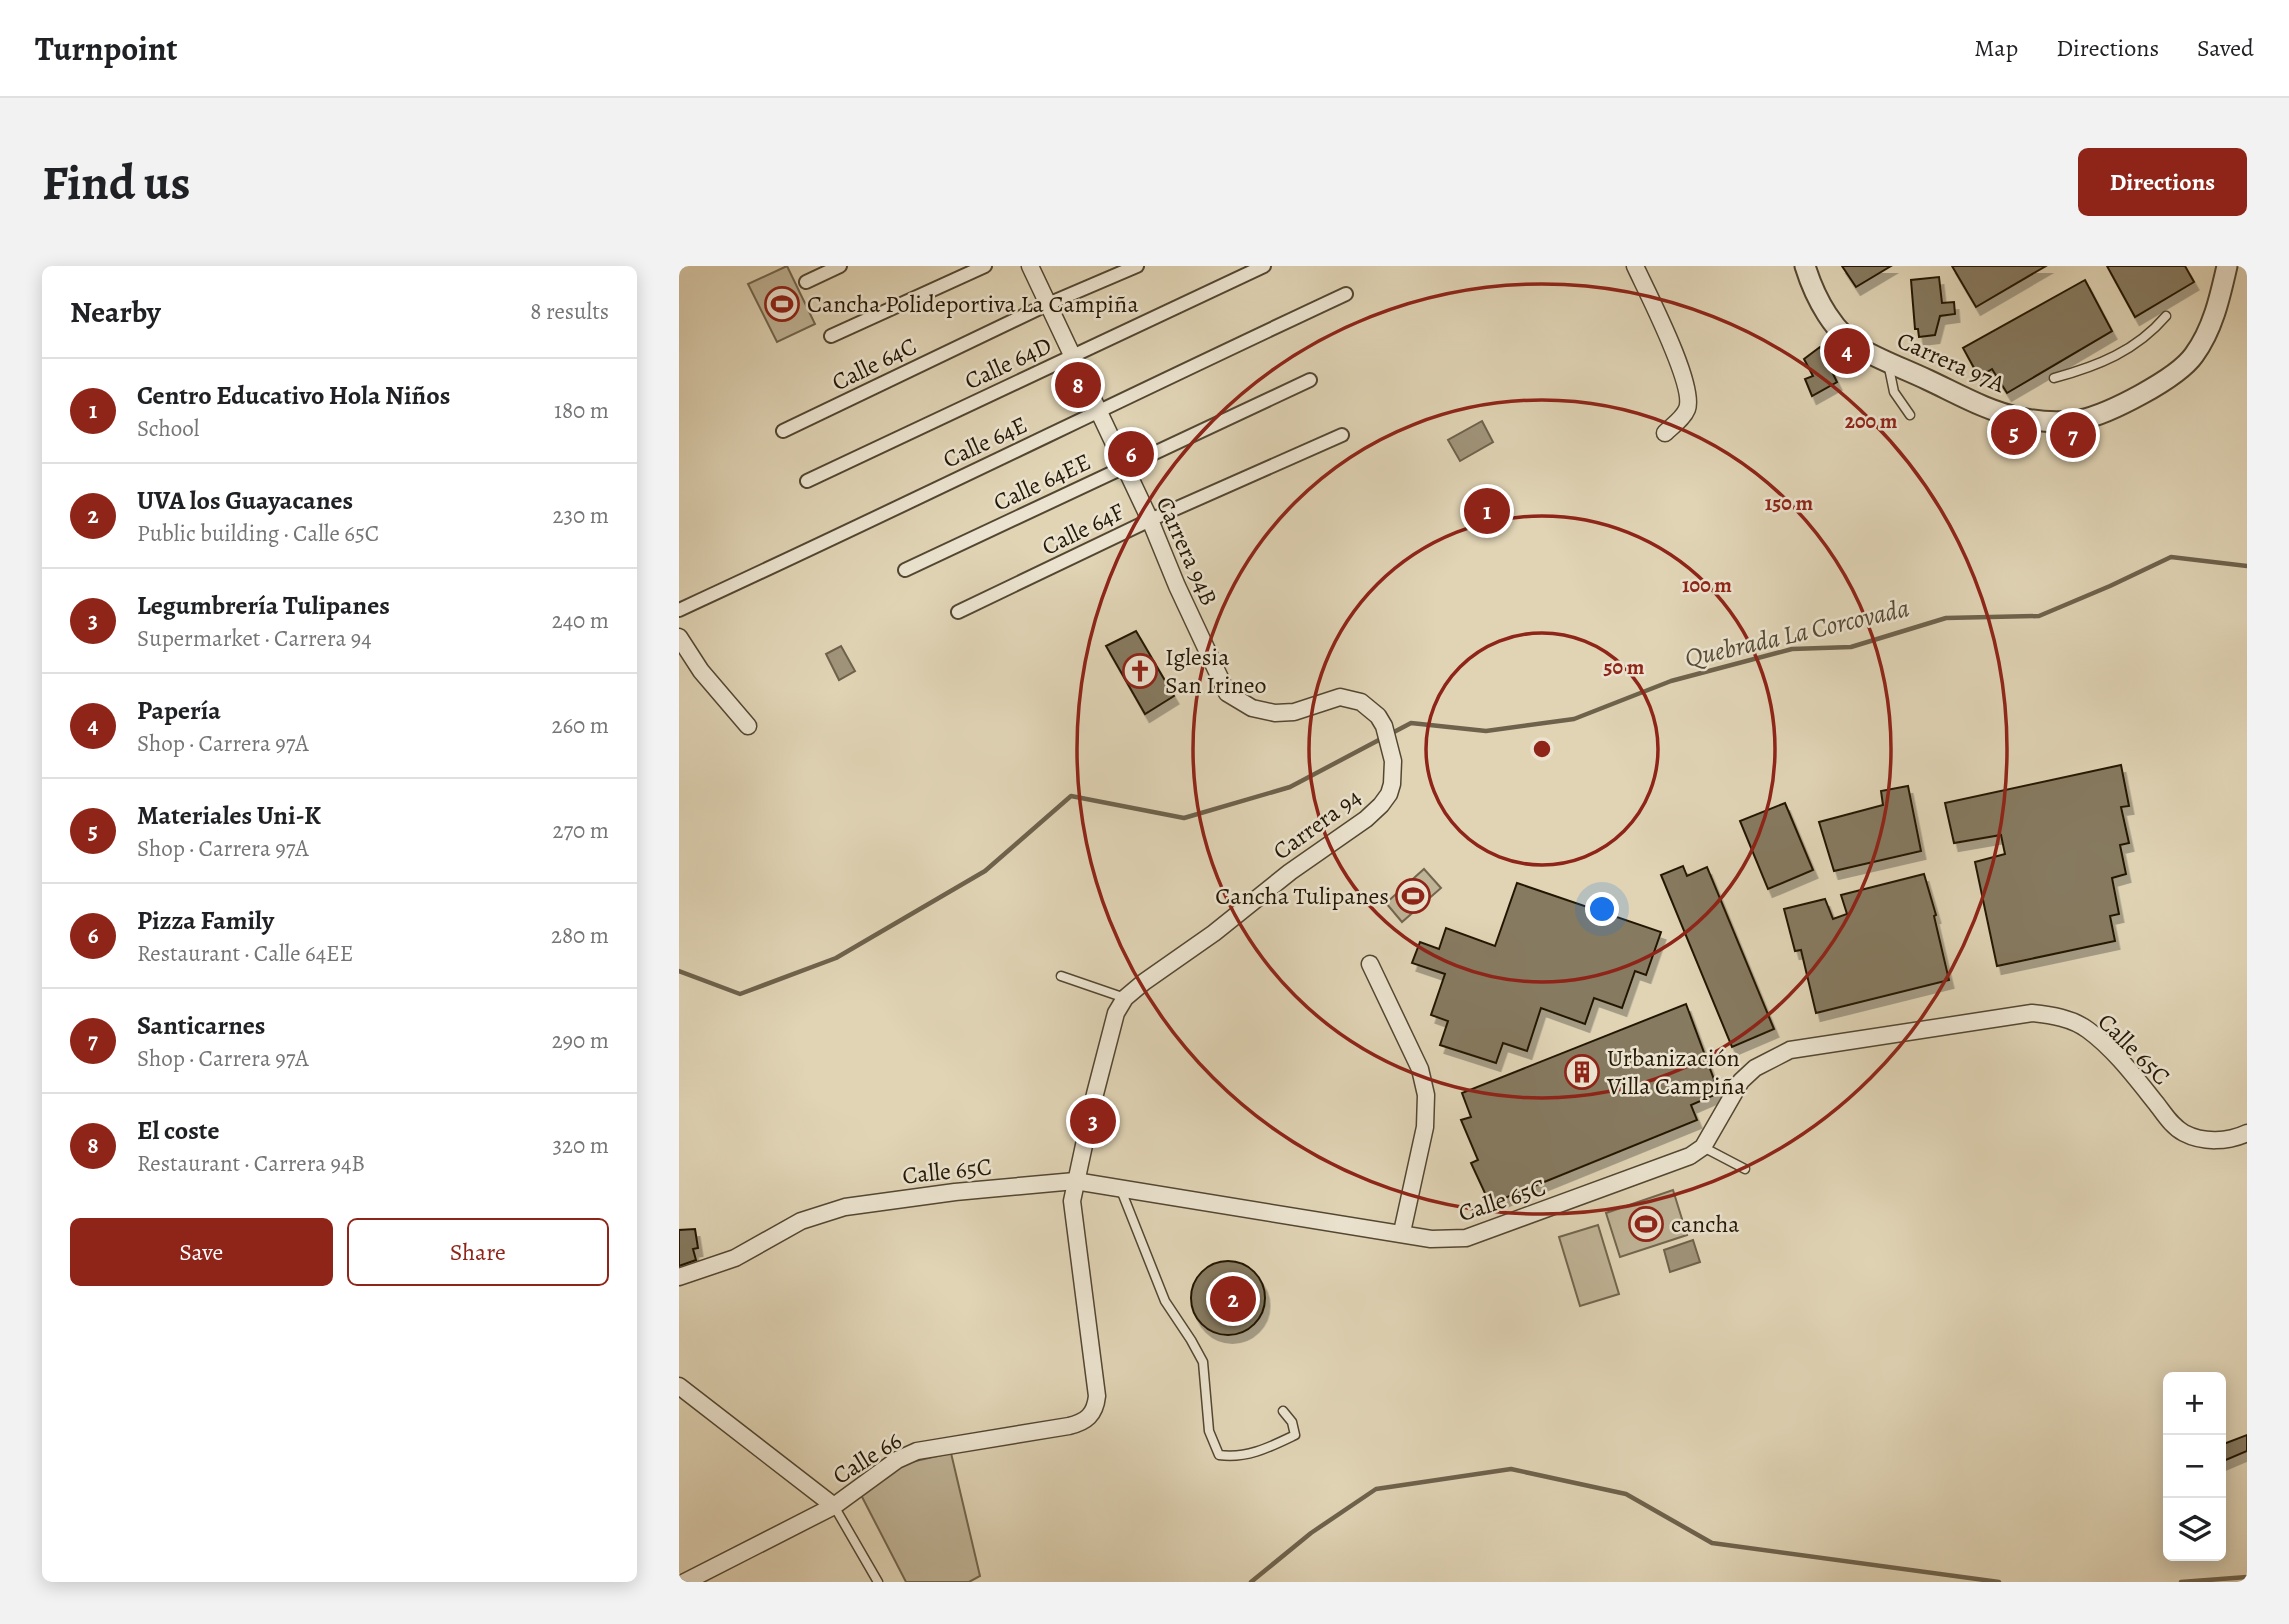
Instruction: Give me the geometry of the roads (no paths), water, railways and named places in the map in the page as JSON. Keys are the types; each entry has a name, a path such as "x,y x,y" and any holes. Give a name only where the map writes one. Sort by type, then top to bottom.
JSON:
{"street":[{"path":"806,282 840,266"},
{"path":"831,336 985,266"},
{"name":"Carrera 94B","path":"1030,266 1150,520 1177,586 1227,693 1252,708 1275,713"},
{"name":"Calle 64C","path":"783,431 1048,304 1137,266"},
{"name":"Calle 64D","path":"807,481 1264,266"},
{"path":"1635,266 1680,367 1689,395 1688,408 1665,433"},
{"name":"Carrera 97A","path":"1805,266 1827,316 1862,350 1989,407 2021,418 2056,422 2080,420 2135,398 2192,359 2205,339 2214,317 2227,266"},
{"name":"Calle 64E","path":"679,610 834,539 1346,294"},
{"name":"Calle 64EE","path":"905,570 1310,380"},
{"name":"Calle 64F","path":"958,612 1150,520 1342,435"},
{"path":"679,637 701,671 748,726"},
{"name":"Carrera 94","path":"1088,1419 1096,1407 1097,1396 1073,1226 1072,1201 1116,1013 1125,998 1144,982 1214,933 1290,872 1366,819 1381,805 1392,784 1391,749 1384,726 1378,716 1361,702 1340,697 1294,712 1275,713"},
{"path":"1370,964 1420,1069 1426,1095 1425,1126 1402,1233"},
{"name":"Calle 65C","path":"679,1277 735,1258 801,1221 845,1207 955,1192 1075,1181 1431,1239 1465,1238 1690,1156 1703,1147 1741,1081 1755,1068 1790,1050 2032,1013 2068,1020 2087,1029 2112,1052 2171,1124 2185,1133 2218,1141 2236,1139 2247,1133"},
{"path":"679,1387 834,1506"},
{"name":"Calle 66","path":"685,1582 834,1506 897,1460 917,1451 1069,1426 1088,1419"}],"lane":[{"path":"2054,378 2115,357 2152,332 2166,316"},
{"path":"1887,360 1894,392 1910,415"},
{"path":"1062,976 1125,998"},
{"path":"1703,1147 1745,1169"},
{"path":"1120,1187 1165,1301 1203,1362 1209,1431 1219,1455 1232,1457 1261,1451 1294,1434 1292,1422 1283,1411"},
{"path":"834,1506 878,1582"}],"waterway":[{"name":"Quebrada La Corcovada","path":"679,971 740,994 836,958 985,871 1071,796 1184,818 1290,787 1411,723 1486,731 1574,719 1671,681 1792,649 1851,647 1946,618 2039,616 2171,557 2247,566"},
{"path":"1251,1582 1311,1533 1376,1489 1511,1469 1626,1494 1712,1543 1999,1582"},
{"path":"2181,1582 2247,1577"}],"place":[{"name":"Cancha Polideportiva La Campiña","path":"782,304"},
{"name":"Papería","path":"1847,351"},
{"name":"El coste","path":"1078,385"},
{"name":"Materiales Uni-K","path":"2014,432"},
{"name":"Santicarnes","path":"2073,435"},
{"name":"Pizza Family","path":"1131,454"},
{"name":"Centro Educativo Hola Niños","path":"1487,511"},
{"name":"Iglesia San Irineo","path":"1140,671"},
{"name":"Cancha Tulipanes","path":"1413,896"},
{"name":"Urbanización Villa Campiña","path":"1582,1072"},
{"name":"Legumbrería Tulipanes","path":"1093,1121"},
{"name":"cancha","path":"1646,1224"},
{"name":"UVA los Guayacanes","path":"1233,1299"}]}
